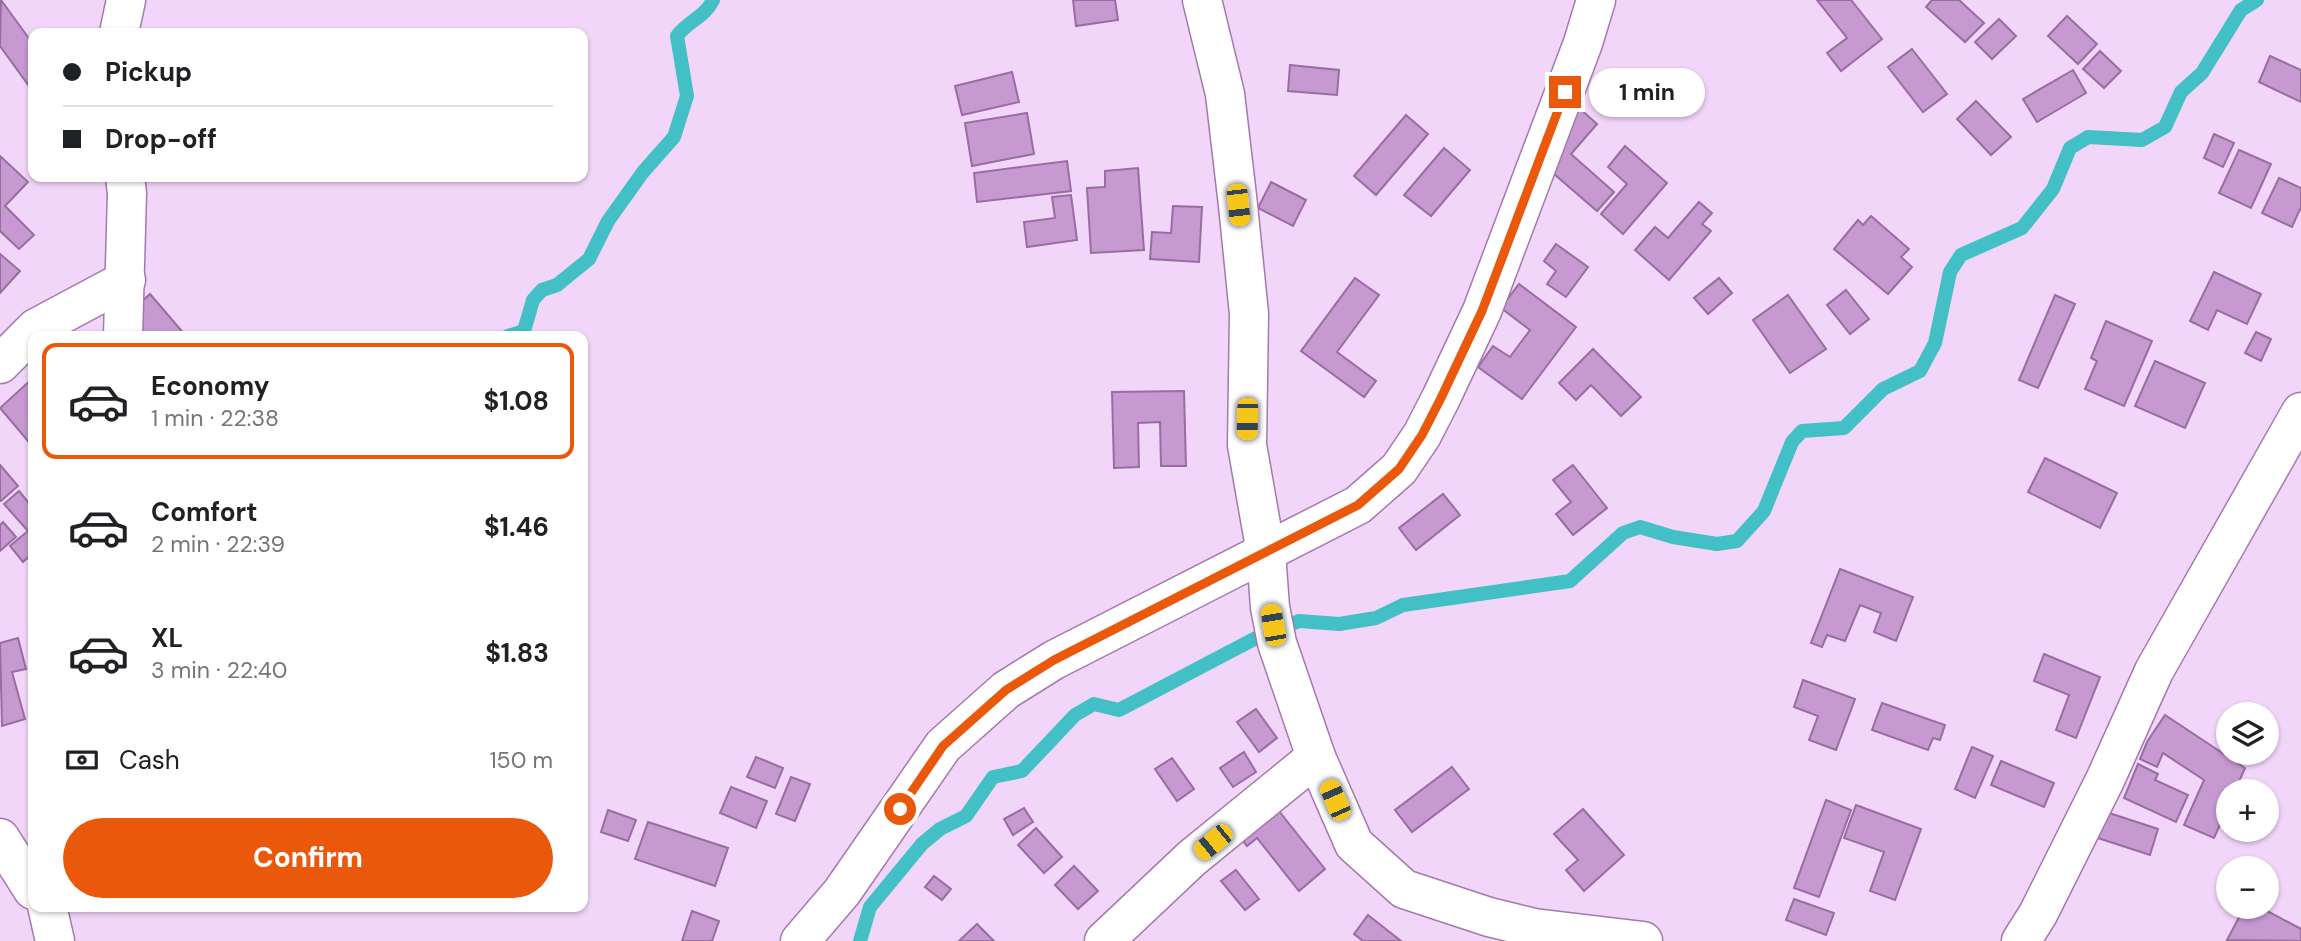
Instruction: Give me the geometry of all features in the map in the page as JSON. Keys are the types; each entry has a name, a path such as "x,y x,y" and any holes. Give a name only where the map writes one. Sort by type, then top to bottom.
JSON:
{"street":[{"path":"120,28 126,0"},
{"path":"1202,0 1225,94 1249,314 1247,445 1266,553 1270,607 1277,643 1316,757 1354,844 1404,889 1489,917 1534,928 1643,941"},
{"path":"800,941 842,892 943,746 1006,690 1054,660 1358,505 1399,469 1422,435 1482,311 1583,43 1596,0"},
{"path":"123,331 126,182"},
{"path":"33,331 126,280"},
{"path":"0,364 28,336"},
{"path":"2021,941 2038,914 2105,780 2154,671 2301,412"},
{"path":"1104,941 1192,859 1316,757"},
{"path":"0,838 28,883"}],"building":[{"path":"1,0 28,37 28,85 0,46"},
{"path":"1073,0 1115,0 1118,20 1076,26"},
{"path":"1817,0 1851,0 1882,39 1841,71 1827,53 1847,38"},
{"path":"1932,0 1959,0 1984,23 1965,42 1926,7"},
{"path":"2067,16 2097,44 2078,64 2048,36"},
{"path":"1999,19 2016,36 1992,59 1975,42"},
{"path":"1912,49 1947,94 1923,112 1888,67"},
{"path":"2100,51 2121,71 2104,88 2083,69"},
{"path":"2270,56 2301,70 2301,102 2259,82"},
{"path":"1290,65 1339,70 1337,95 1288,91"},
{"path":"2073,70 2086,93 2037,122 2023,99"},
{"path":"1012,72 1019,102 962,115 955,86"},
{"path":"1976,101 2011,137 1991,155 1957,119"},
{"path":"1577,106 1597,124 1571,154 1614,192 1597,211 1533,156"},
{"path":"1027,113 1034,154 972,166 965,123"},
{"path":"1406,115 1428,134 1376,195 1354,176"},
{"path":"2214,134 2234,143 2223,167 2204,158"},
{"path":"1625,146 1667,183 1623,234 1601,214 1627,184 1608,167"},
{"path":"1444,148 1470,170 1431,216 1404,195"},
{"path":"2239,150 2271,164 2251,208 2219,193"},
{"path":"0,156 28,182 5,206 34,235 19,249 0,231"},
{"path":"1067,161 1071,191 977,202 974,173"},
{"path":"1138,168 1144,250 1091,253 1087,188 1105,187 1105,171"},
{"path":"2279,178 2301,188 2301,207 2292,227 2262,213"},
{"path":"1271,182 1306,200 1293,226 1258,208"},
{"path":"1071,195 1077,240 1027,247 1024,222 1055,218 1052,197"},
{"path":"1699,202 1712,213 1702,224 1711,231 1669,280 1635,250 1655,227 1668,238"},
{"path":"1173,206 1202,207 1199,262 1150,259 1152,232 1171,233"},
{"path":"1871,216 1909,249 1901,257 1912,267 1888,294 1834,249 1858,220 1863,225"},
{"path":"1556,244 1588,267 1566,297 1547,284 1556,271 1544,261"},
{"path":"0,254 20,271 0,293"},
{"path":"2214,272 2261,294 2247,324 2217,310 2208,330 2190,321"},
{"path":"1355,278 1379,295 1337,352 1376,381 1364,397 1301,351"},
{"path":"1719,278 1732,293 1708,314 1694,298"},
{"path":"1519,284 1576,327 1522,399 1478,367 1493,346 1510,357 1530,330 1501,308"},
{"path":"1846,290 1869,319 1850,334 1827,305"},
{"path":"150,294 182,331 137,331 143,326 131,311"},
{"path":"1788,295 1826,349 1790,373 1753,320"},
{"path":"2055,295 2075,304 2038,388 2019,380"},
{"path":"2106,321 2152,341 2124,406 2085,389 2097,361 2091,358"},
{"path":"2256,332 2271,339 2261,361 2245,353"},
{"path":"1593,349 1641,397 1621,416 1591,385 1576,400 1559,383"},
{"path":"2155,361 2205,383 2185,428 2135,406"},
{"path":"28,383 28,441 0,408"},
{"path":"1184,391 1186,466 1161,466 1160,422 1138,423 1139,467 1114,468 1112,392"},
{"path":"2045,458 2117,493 2100,528 2028,492"},
{"path":"0,465 18,486 1,501 0,500"},
{"path":"1573,465 1607,508 1573,535 1556,514 1571,502 1553,480"},
{"path":"19,491 28,502 28,531 4,504"},
{"path":"1443,494 1460,515 1416,550 1399,528"},
{"path":"3,522 16,537 0,551 0,525"},
{"path":"28,531 28,558 23,562 10,546"},
{"path":"1840,569 1913,597 1896,641 1874,632 1881,613 1860,605 1845,641 1827,635 1822,647 1811,643"},
{"path":"18,638 26,669 12,672 25,719 2,726 0,643"},
{"path":"2044,654 2100,677 2076,738 2056,730 2069,695 2034,681"},
{"path":"1803,680 1855,699 1836,750 1809,740 1818,716 1794,707"},
{"path":"1882,703 1945,725 1940,740 1933,738 1928,750 1872,730"},
{"path":"1256,709 1277,738 1259,752 1237,722"},
{"path":"2165,715 2216,749 2216,765 2240,765 2245,768 2240,779 2216,779 2214,838 2184,825 2204,780 2163,753 2157,767 2140,759 2147,742"},
{"path":"1972,747 1993,756 1975,798 1955,789"},
{"path":"1244,752 1256,772 1233,787 1220,768"},
{"path":"756,757 783,768 775,788 747,777"},
{"path":"1172,758 1194,789 1177,801 1155,769"},
{"path":"2001,761 2054,783 2044,807 1991,785"},
{"path":"2138,764 2158,774 2155,780 2188,795 2176,822 2124,798"},
{"path":"1452,767 1469,789 1412,832 1395,810"},
{"path":"791,777 810,784 795,821 776,814"},
{"path":"731,787 767,801 756,828 720,813"},
{"path":"1826,800 1851,810 1819,897 1794,888"},
{"path":"1856,805 1921,829 1895,900 1870,891 1884,852 1844,838"},
{"path":"1275,806 1325,869 1299,891 1257,838 1247,846 1238,835"},
{"path":"1024,808 1033,822 1013,835 1004,819"},
{"path":"1583,809 1624,855 1584,891 1566,870 1578,860 1554,834"},
{"path":"608,810 636,820 628,841 601,832"},
{"path":"2106,812 2158,829 2150,855 2098,838"},
{"path":"648,822 728,848 715,886 635,859"},
{"path":"1036,828 1062,857 1044,873 1018,845"},
{"path":"1074,866 1098,891 1078,909 1055,885"},
{"path":"1236,870 1259,899 1245,910 1221,881"},
{"path":"934,876 951,889 942,900 925,887"},
{"path":"1794,899 1834,913 1826,935 1786,920"},
{"path":"692,911 719,921 712,941 682,941"},
{"path":"1368,915 1401,941 1363,941 1354,934"},
{"path":"2279,917 2301,929 2301,941 2227,940 2238,919"},
{"path":"977,924 994,941 959,941"}],"waterway":[{"path":"524,331 533,300 542,290 557,285 589,259 608,221 643,172 674,137 687,96 677,36 705,11 713,0"},
{"path":"860,941 870,907 922,844 940,829 966,816 993,777 1022,771 1075,715 1094,704 1119,710 1256,638 1299,621 1339,624 1376,618 1403,605 1570,581 1623,533 1640,527 1673,537 1717,544 1737,541 1764,511 1792,442 1802,431 1844,428 1883,389 1920,371 1935,343 1950,272 1961,255 2022,228 2053,189 2070,148 2088,137 2142,140 2165,127 2181,92 2202,73 2241,10 2257,0"}],"route":[{"path":"900,809 943,746 1006,690 1054,660 1358,505 1399,469 1422,435 1482,311 1565,92"}]}
